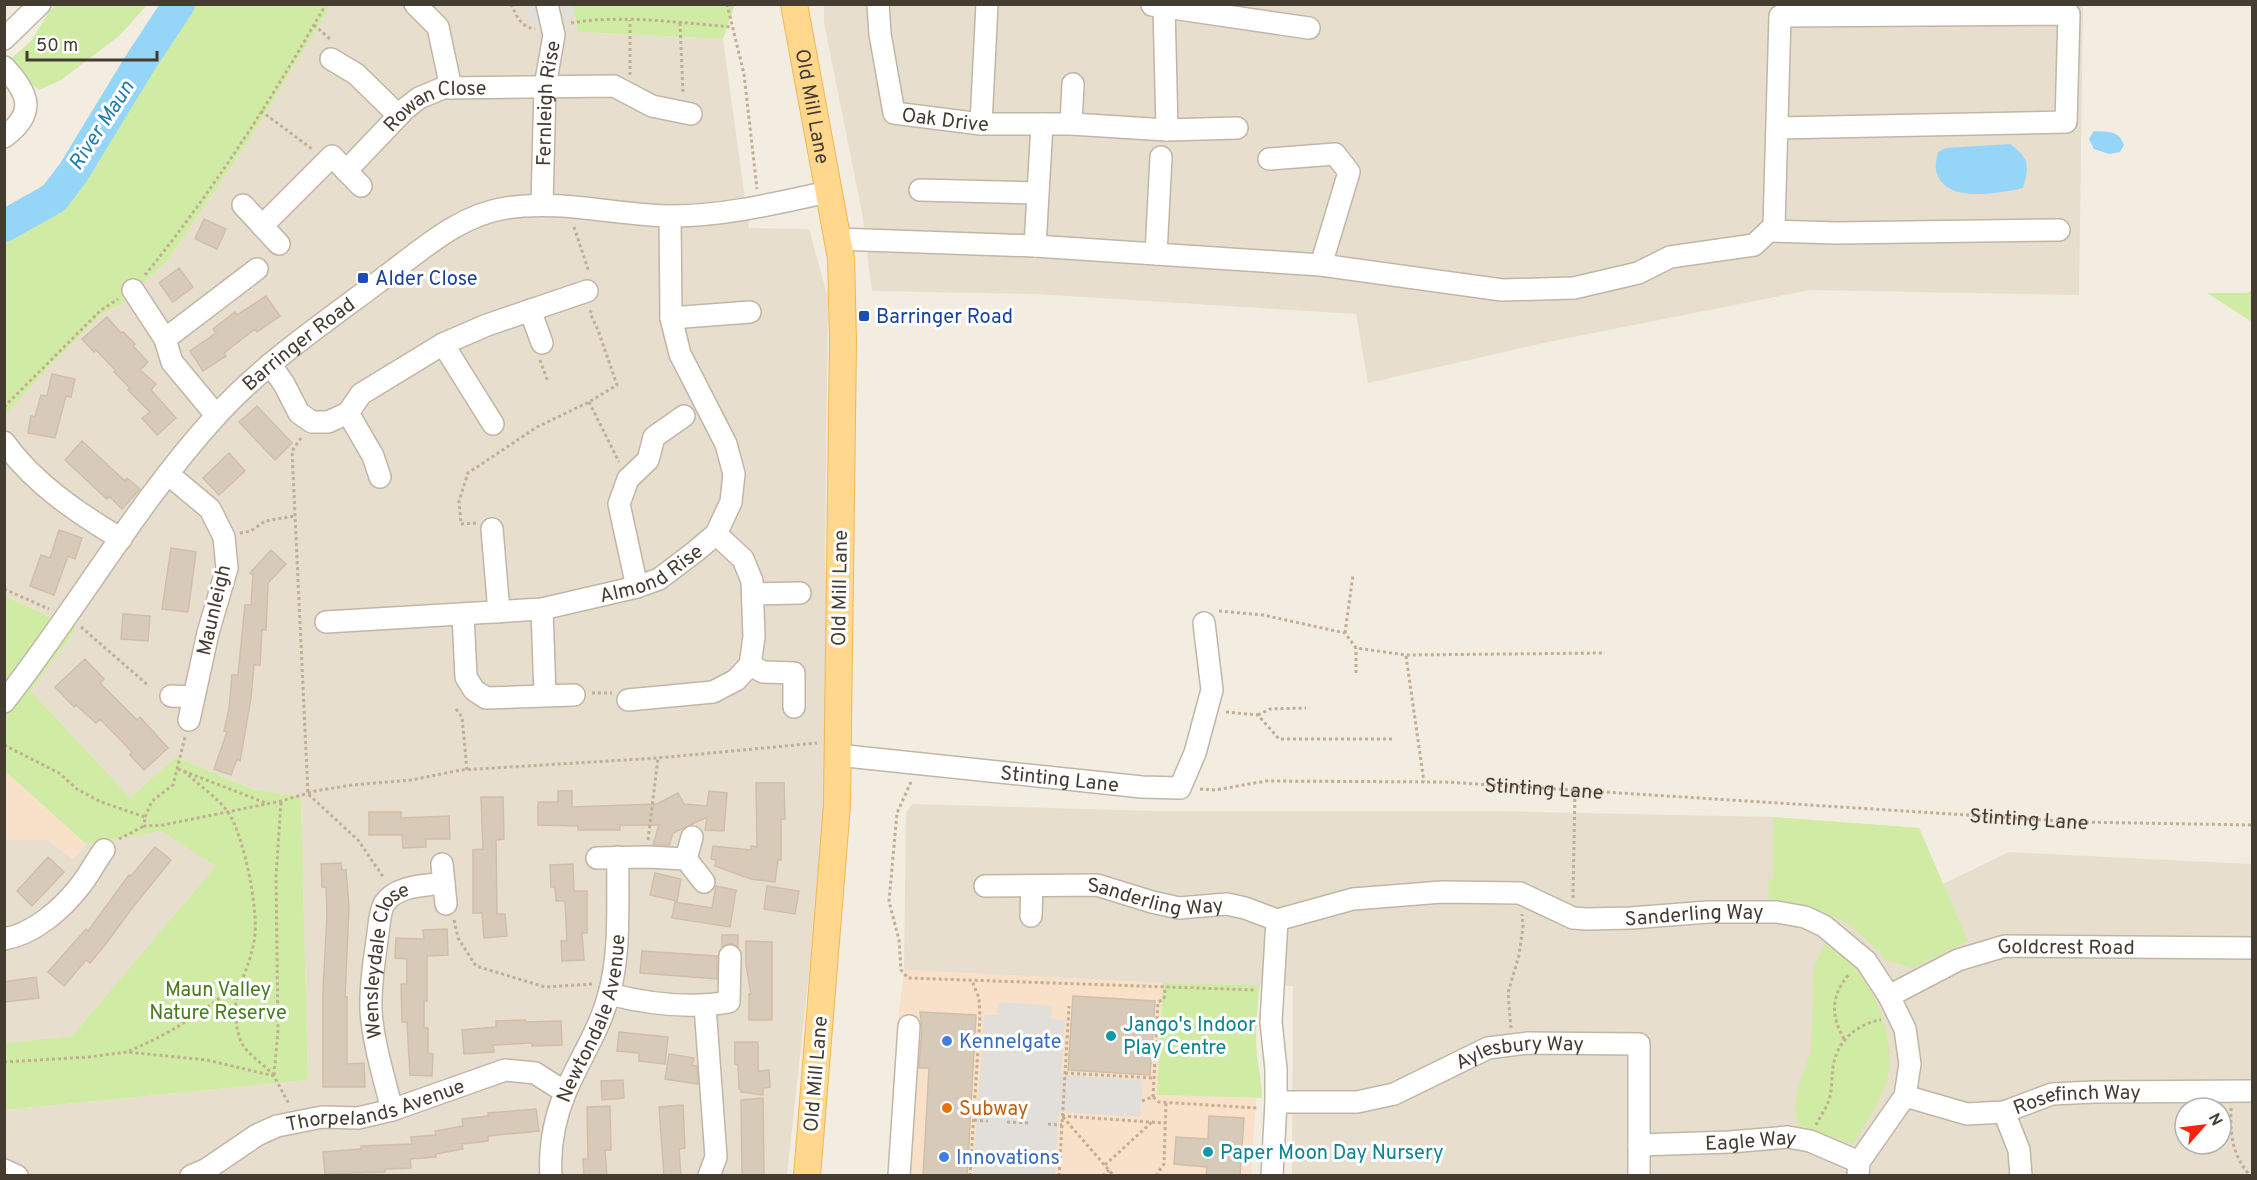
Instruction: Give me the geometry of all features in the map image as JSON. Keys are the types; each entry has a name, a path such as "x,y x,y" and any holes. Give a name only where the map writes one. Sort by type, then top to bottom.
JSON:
{"main road":[{"name":"Old Mill Lane","path":"794,4 841,258 843,341 837,805 807,1176"}],"street":[{"path":"4,39 40,4"},
{"path":"415,4 438,27 451,88"},
{"name":"Fernleigh Rise","path":"542,204 545,86 554,35 547,4"},
{"name":"Oak Drive","path":"878,4 880,34 894,113 981,124 1071,124 1167,130 1237,128"},
{"path":"981,124 987,4"},
{"path":"1167,130 1158,5 1309,28"},
{"path":"837,239 1035,246 1321,265 1502,290 1574,288 1638,273 1670,257 1754,245 1774,226 1780,16 2069,14 2066,122 1777,128"},
{"path":"331,59 356,74 398,115"},
{"path":"4,67 17,81 26,97 27,111 20,124 4,137"},
{"path":"1071,124 1073,84"},
{"name":"Rowan Close","path":"262,226 346,171 398,115 419,98 443,88 614,86 652,106 687,104"},
{"path":"1035,246 1041,124"},
{"path":"1269,159 1335,154 1349,172 1321,265"},
{"path":"1156,254 1161,157"},
{"path":"920,190 1037,193"},
{"name":"Barringer Road","path":"4,702 168,474 216,415 270,364 425,247 462,222 504,208 542,204 670,216 700,215 759,207 828,192"},
{"path":"243,205 279,244"},
{"name":"Almond Rise","path":"340,628 542,609 636,587 659,579 716,534 731,502 734,474 726,444 680,354 671,318 670,216"},
{"path":"1769,231 1837,233 2059,230"},
{"path":"165,339 257,269"},
{"path":"133,290 165,339 172,362 216,415"},
{"path":"270,364 284,384 298,412 312,422 328,422 348,413 361,394 470,331 590,292"},
{"path":"530,310 542,343"},
{"path":"671,318 750,312"},
{"path":"443,345 493,424"},
{"path":"348,413 373,456 380,477"},
{"path":"636,587 619,504 628,479 648,460 654,437 684,416"},
{"path":"4,442 16,459 77,512 121,538"},
{"name":"Maunleigh","path":"168,474 210,509 224,537 227,568 208,633 189,720"},
{"path":"493,534 499,612"},
{"path":"618,696 713,692 736,680 750,665 754,637 752,581 743,559 716,534"},
{"path":"754,594 800,593"},
{"path":"542,609 545,695"},
{"path":"463,615 466,677 474,690 486,698 579,694"},
{"path":"1180,788 1195,753 1212,690 1204,624"},
{"path":"750,665 763,672 794,673 794,707"},
{"path":"171,696 194,697"},
{"name":"Stinting Lane","path":"837,748 919,764 1142,787 1180,788"},
{"path":"686,860 692,837"},
{"path":"4,939 27,931 53,915 81,885 92,856"},
{"name":"Newtondale Avenue","path":"550,1176 549,1151 565,1092 599,1024 610,988 616,955 618,857"},
{"path":"597,858 647,857 686,860 704,882"},
{"name":"Wensleydale Close","path":"392,1110 374,1035 371,982 384,904 395,894 408,888 444,884"},
{"name":"Sanderling Way","path":"985,886 1097,885 1179,908 1227,904 1278,920 1353,898 1442,892 1520,893 1573,918 1631,918 1708,912 1777,912 1805,917 1824,926 1866,961 1889,996 1905,1029 1910,1064 1905,1096 1859,1169"},
{"path":"1031,916 1032,886"},
{"path":"1272,1176 1276,1069 1271,1022 1278,920"},
{"name":"Goldcrest Road","path":"1889,996 1958,960 2005,946 2253,948"},
{"path":"610,988 643,1003 705,1006 729,1002 730,956"},
{"path":"705,1006 716,1157 709,1176"},
{"path":"899,1176 909,1026"},
{"name":"Aylesbury Way","path":"1276,1102 1357,1102 1394,1094 1488,1048 1528,1043 1639,1044 1639,1176"},
{"name":"Thorpelands Avenue","path":"203,1174 257,1135 277,1126 322,1117 358,1118 392,1110 505,1070 535,1073 565,1092"},
{"name":"Rosefinch Way","path":"1905,1096 1967,1114 2004,1112 2052,1094 2242,1091"},
{"path":"2004,1112 2019,1150 2020,1176"},
{"name":"Eagle Way","path":"1639,1145 1730,1142 1788,1137 1810,1141 1859,1169"}],"path":[{"path":"4,407 100,311 133,290 171,243 236,153 326,4"},
{"path":"511,4 520,22 527,28 536,30 584,21 630,20 732,27"},
{"path":"727,4 744,74 759,207"},
{"path":"630,20 631,67"},
{"path":"680,23 687,104"},
{"path":"261,111 346,171"},
{"path":"493,534 476,523 461,524 459,501 468,473 537,427 589,402 617,385 590,313 590,292 567,205"},
{"path":"589,402 628,479"},
{"path":"312,422 292,451 308,794 358,840 395,894"},
{"path":"224,537 251,531 265,521 295,516"},
{"path":"1345,633 1353,575"},
{"path":"4,589 54,611"},
{"path":"1204,624 1220,611 1263,615 1345,633 1356,648 1356,673"},
{"path":"77,624 150,686"},
{"path":"1356,648 1406,656 1605,653"},
{"path":"1406,656 1424,782"},
{"path":"579,694 618,696"},
{"path":"1206,710 1258,715 1270,709 1306,708"},
{"path":"456,709 462,717 466,770"},
{"path":"1258,715 1279,739 1394,739"},
{"path":"144,826 152,801 173,785 189,720"},
{"path":"4,745 59,773 77,789 100,802 145,817"},
{"path":"4,752 9,748"},
{"path":"92,856 125,834 144,826 163,825 352,785 411,780 466,770 837,748"},
{"path":"647,857 658,758"},
{"path":"919,764 897,813 889,901 899,940 901,970 908,978 1273,990"},
{"path":"178,769 267,804"},
{"path":"184,771 228,812 245,856 255,909 255,941 237,992 235,1017 241,1042 267,1066 274,1076 295,1122"},
{"name":"Stinting Lane","path":"1180,788 1215,790 1266,781 1424,782 1575,789 2078,822 2253,825"},
{"path":"1573,918 1575,789"},
{"path":"274,1076 279,1030 276,877 281,801"},
{"path":"444,884 452,904 458,938 476,966 545,987 610,988"},
{"path":"1511,1045 1508,993 1520,955 1523,927 1520,893"},
{"path":"1844,1039 1833,1008 1839,986 1851,972 1866,961"},
{"path":"970,1176 980,1017 979,998 972,980"},
{"path":"127,1052 163,1037 221,998 241,981"},
{"path":"1153,1097 1158,1002 1164,999 1165,987"},
{"path":"1059,1176 1069,1006"},
{"path":"1810,1141 1828,1101 1833,1080 1833,1064 1844,1039 1858,1028 1877,1020 1900,1018"},
{"path":"4,1062 89,1057 127,1052 207,1060 274,1076"},
{"path":"1065,1073 1154,1078"},
{"path":"2242,1091 2230,1121 2234,1150 2251,1176"},
{"path":"1142,1101 1153,1097"},
{"path":"1153,1097 1159,1102 1166,1103 1237,1106"},
{"path":"1157,1176 1164,1164 1166,1103"},
{"path":"1062,1116 1166,1123"},
{"path":"1062,1116 1114,1176"},
{"path":"974,1120 988,1121"},
{"path":"1007,1122 1028,1123"},
{"path":"1105,1165 1152,1122"},
{"path":"1048,1124 1062,1125"},
{"path":"1103,1176 1109,1170"}],"shaded area":[{"path":"331,5 573,5 578,32 723,39 749,228 809,229 828,298 825,557 828,799 787,1175 5,1175 5,1110 308,1080 301,798 252,789 176,757 130,799 31,691 76,629 5,596 5,416 52,363 103,313 122,304 168,260 250,139"},
{"path":"526,5 573,5 575,18 530,27"},
{"path":"824,5 2083,5 2079,295 1810,290 1548,342 1368,383 1356,314 1035,294 872,291 862,213 824,23"},
{"path":"5,771 86,844 73,859 48,840 5,840"},
{"path":"912,804 1156,811 1492,811 1773,817 1919,828 1943,884 2009,852 2252,864 2252,1175 1292,1175 1293,986 1163,983 904,970 906,813"},
{"path":"161,831 217,866 72,1036 5,1043 4,840 48,840 73,859 86,844"},
{"path":"904,970 1163,983 1157,1095 1256,1098 1251,1175 889,1176 899,1012"},
{"path":"998,1002 1052,1006 1051,1019 1065,1020 1061,1074 1143,1080 1140,1117 1059,1112 1055,1175 973,1175 984,1015 997,1015"}],"green space":[{"path":"56,5 147,5 119,36 61,80 39,90 6,63 31,41"},
{"path":"160,5 331,5 250,139 168,260 122,304 103,313 52,363 5,416 4,212 25,202 53,176"},
{"path":"573,5 735,5 723,39 578,32"},
{"path":"2252,290 2252,322 2207,293 2247,293"},
{"name":"Maun Valley Nature Reserve","path":"5,596 76,629 31,691 130,798 176,757 252,789 301,797 308,1080 5,1110 5,1043 72,1036 216,866 161,831 86,844 5,771"},
{"path":"1773,817 1919,828 1968,941 1912,968 1885,960 1881,953 1850,925 1818,910 1769,900 1768,882 1773,878"},
{"path":"1825,944 1844,956 1865,981 1882,1015 1887,1033 1889,1067 1886,1083 1853,1144 1798,1125 1795,1107 1797,1091 1811,1051 1814,966"},
{"path":"1163,983 1260,985 1256,1038 1262,1098 1157,1095"}],"water":[{"path":"2094,131 2116,134 2124,145 2120,152 2109,154 2094,149 2089,139"},
{"path":"2010,144 2021,154 2026,163 2027,174 2023,188 1987,194 1960,192 1949,188 1941,181 1936,170 1938,152 1946,148"}],"building":[{"path":"204,219 226,229 217,249 195,239"},
{"path":"179,268 193,287 173,302 159,283"},
{"path":"266,296 280,316 257,332 255,329 224,353 226,356 203,371 190,351 216,333 213,329 235,312 237,315"},
{"path":"107,317 135,344 133,346 148,362 140,370 156,384 151,390 176,418 157,435 142,418 150,412 128,390 130,388 114,372 116,371 82,339"},
{"path":"52,374 75,379 71,397 66,396 55,438 28,433 31,416 35,417 41,395 47,396"},
{"path":"257,406 292,443 275,460 239,422"},
{"path":"82,441 125,481 127,478 140,489 122,509 109,496 107,499 65,460"},
{"path":"229,453 245,471 219,495 203,478"},
{"path":"59,530 82,538 75,559 68,556 54,595 30,586 41,555 50,558"},
{"path":"171,548 196,552 188,612 162,609"},
{"path":"271,550 286,564 268,583 266,630 262,630 260,665 254,665 240,761 237,759 231,775 214,769 227,732 224,731 229,709 232,675 238,675 245,605 251,605 253,575 250,573"},
{"path":"123,614 150,616 148,641 121,639"},
{"path":"85,659 104,679 100,683 137,720 140,717 168,748 144,770 130,755 132,752 100,719 96,723 76,705 74,707 55,687"},
{"path":"756,783 784,783 785,819 781,819 781,860 778,860 775,882 751,879 715,866 716,860 711,859 713,846 751,850 751,846 757,847"},
{"path":"558,791 572,791 572,807 657,804 678,793 684,804 707,806 709,791 727,793 724,831 705,830 707,817 673,833 669,845 653,845 659,825 620,825 620,830 578,830 578,826 538,825 538,802 558,802"},
{"path":"481,797 503,797 504,839 496,840 497,914 505,914 507,936 484,938 482,913 473,913 473,850 483,849"},
{"path":"369,812 401,812 401,818 449,816 450,839 426,839 426,847 403,848 402,835 369,835"},
{"path":"155,847 171,860 90,963 86,960 64,986 48,972 86,929 88,931 129,875 131,876"},
{"path":"48,857 64,872 32,906 17,891"},
{"path":"341,863 342,870 346,870 349,907 345,997 347,997 347,1064 364,1063 365,1087 323,1087 323,990 327,915 326,887 322,887 321,864"},
{"path":"573,864 574,891 587,891 587,933 582,933 584,960 562,961 561,941 567,941 565,901 556,901 555,887 551,887 550,865"},
{"path":"655,873 681,879 677,901 650,895"},
{"path":"716,886 736,890 730,927 672,918 675,902 712,908"},
{"path":"767,886 799,891 795,914 764,909"},
{"path":"447,929 448,955 427,956 427,1001 424,1001 424,1028 428,1028 428,1053 433,1054 432,1076 410,1075 407,1022 402,1022 401,984 407,984 407,959 395,958 396,938 424,939 423,930"},
{"path":"722,935 738,935 738,947 731,943 722,946"},
{"path":"746,941 772,942 772,1020 749,1020 749,994 751,994 746,965"},
{"path":"642,951 717,956 717,979 640,973"},
{"path":"36,977 39,998 4,1002 4,982"},
{"name":"Jango's Indoor Play Centre","path":"1073,996 1155,1001 1150,1075 1068,1070"},
{"path":"920,1012 976,1015 967,1176 923,1176 929,1068 919,1068 922,1027"},
{"path":"525,1020 526,1022 561,1021 562,1045 532,1046 532,1043 493,1045 494,1052 464,1054 462,1030 496,1027 496,1021"},
{"path":"619,1032 668,1037 665,1064 639,1061 639,1053 617,1051"},
{"path":"735,1042 758,1042 758,1071 769,1070 770,1087 763,1088 763,1095 741,1092 739,1089 738,1065 735,1064"},
{"path":"669,1054 694,1058 692,1065 697,1066 698,1084 665,1079"},
{"path":"623,1080 624,1098 602,1100 601,1081"},
{"path":"763,1098 764,1176 742,1176 741,1100"},
{"path":"683,1105 685,1148 679,1149 681,1176 664,1176 659,1107"},
{"path":"610,1106 611,1150 605,1150 607,1176 584,1176 583,1159 588,1159 587,1107"},
{"path":"536,1109 539,1131 488,1136 488,1141 462,1144 463,1149 436,1154 436,1157 410,1159 411,1168 385,1169 385,1172 325,1174 323,1152 361,1149 361,1146 412,1144 411,1137 436,1135 435,1131 463,1126 462,1119 488,1116 488,1113"},
{"name":"Paper Moon Day Nursery","path":"1209,1116 1244,1118 1240,1176 1206,1176 1207,1167 1174,1164 1176,1137 1208,1139"}],"waterway":[{"name":"River Maun","path":"4,226 54,198 73,173 179,4"}],"place":[{"name":"Alder Close","path":"363,278"},
{"name":"Barringer Road","path":"864,316"},
{"name":"Jango's Indoor Play Centre","path":"1111,1036"},
{"name":"Kennelgate","path":"947,1041"},
{"name":"Subway","path":"947,1108"},
{"name":"Paper Moon Day Nursery","path":"1208,1152"},
{"name":"Innovations","path":"944,1157"}]}
